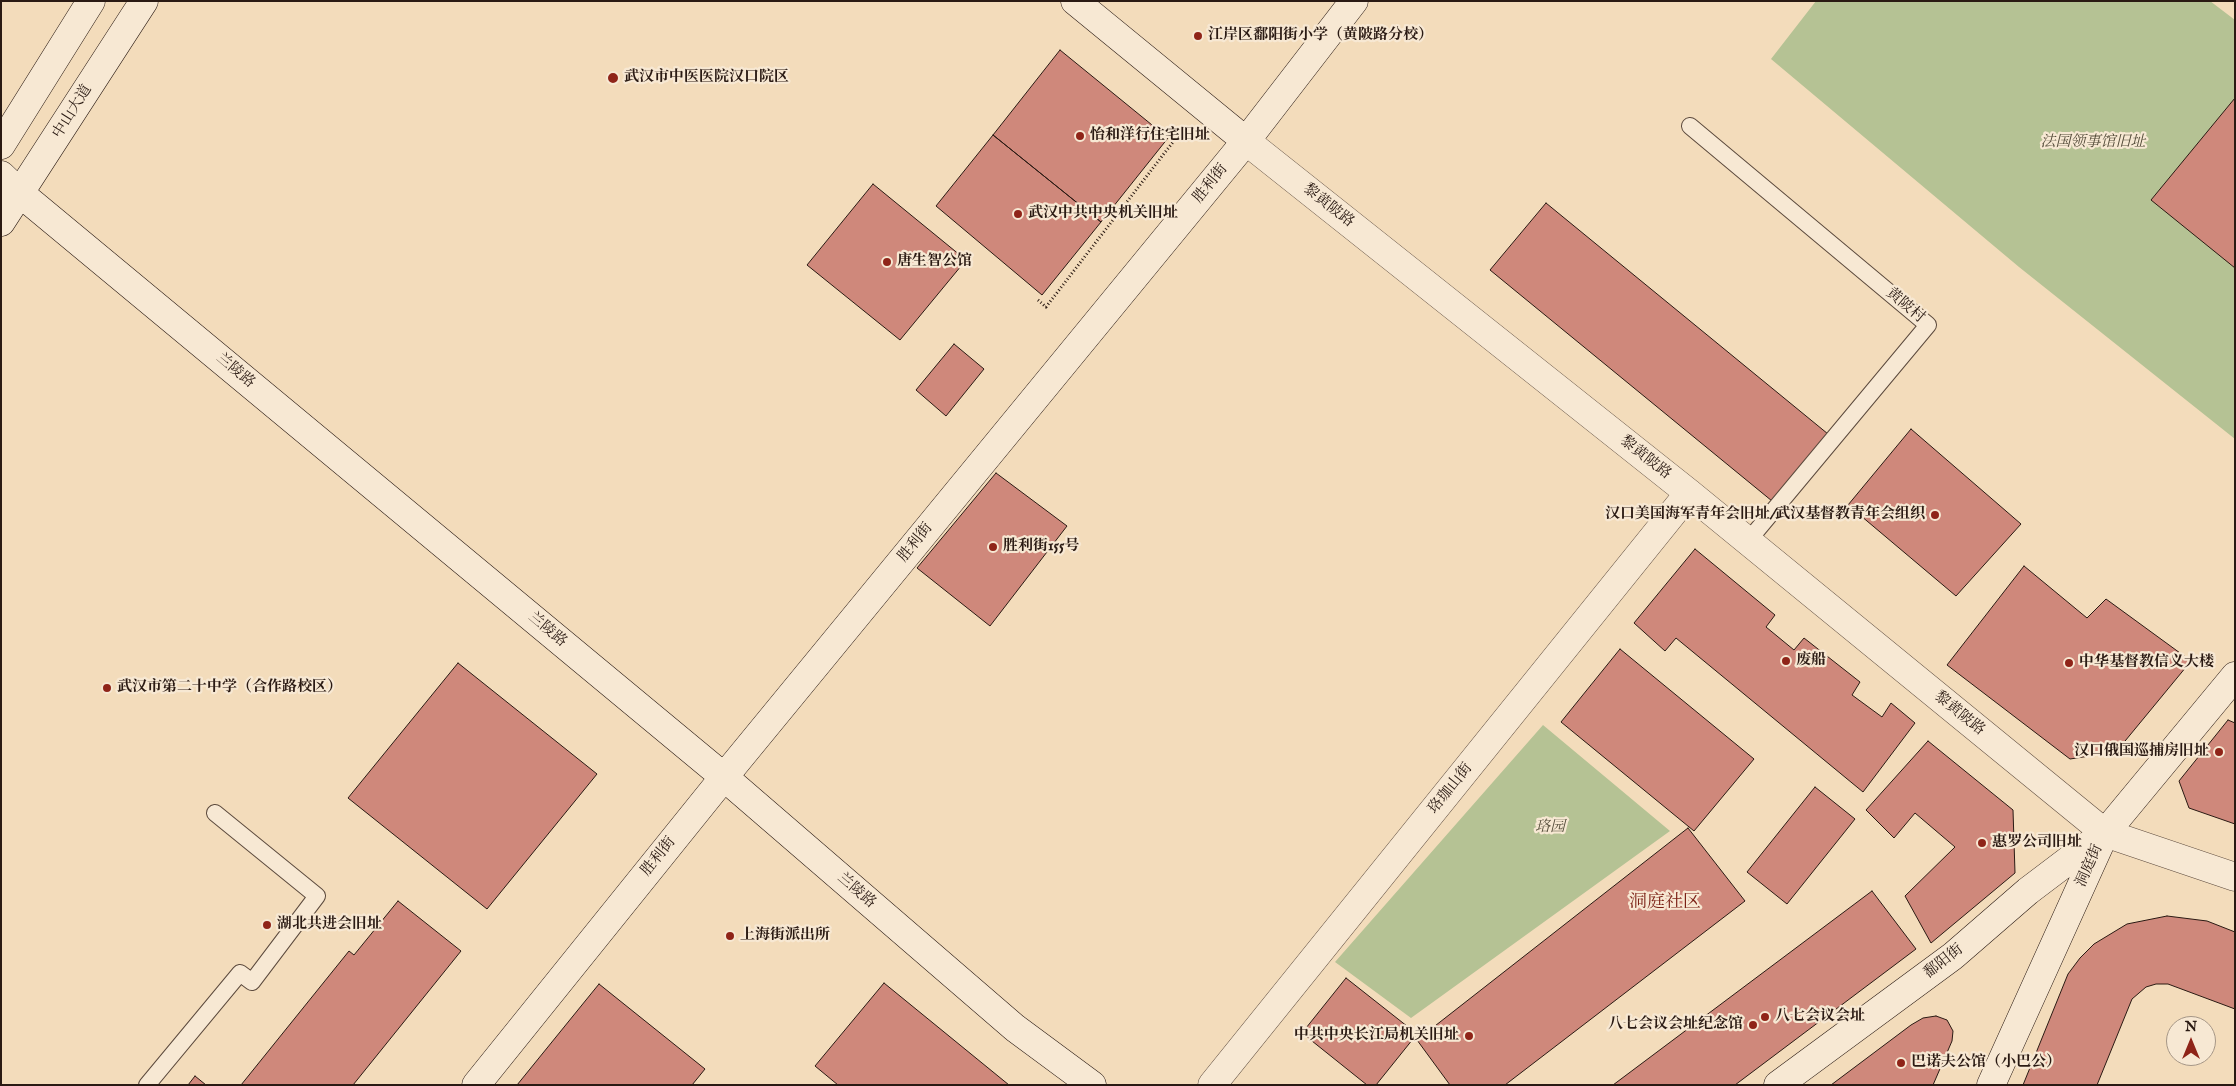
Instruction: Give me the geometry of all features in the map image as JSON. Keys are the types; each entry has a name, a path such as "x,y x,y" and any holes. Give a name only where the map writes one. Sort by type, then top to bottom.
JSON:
{"street":[{"path":"1,145 91,1"},
{"name":"中山大道","path":"1,222 21,194 144,1"},
{"name":"黎黄陂路","path":"1076,1 1246,141 1689,493 2105,833 2235,877"},
{"name":"胜利街","path":"476,1085 724,777 1246,141 1354,1"},
{"name":"兰陵路","path":"1,175 21,194 724,777 1016,1028 1092,1085"},
{"name":"珞珈山街","path":"1212,1085 1689,493"},
{"name":"洞庭街","path":"1991,1085 2105,833 2235,676"},
{"name":"鄱阳街","path":"1778,1085 1953,956 2028,891 2105,833"}],"lane":[{"name":"黄陂村","path":"1690,126 1928,325 1748,541"},
{"path":"147,1085 240,973 252,982 317,896 215,813"}],"path":[{"path":"1038,300 1046,307 1173,142 1196,100"}],"green space":[{"name":"法国领事馆旧址","path":"1816,1 2210,1 2235,20 2235,439 2019,267 1771,59"},
{"name":"珞园","path":"1543,725 1670,831 1411,1018 1335,962"}],"building":[{"name":"怡和洋行住宅旧址","path":"1060,50 1168,138 1101,222 993,135"},
{"path":"2235,98 2235,268 2151,200"},
{"name":"武汉中共中央机关旧址","path":"993,135 1101,222 1042,295 936,206"},
{"name":"唐生智公馆","path":"873,184 966,260 900,340 807,265"},
{"path":"1546,203 1828,434 1772,501 1490,270"},
{"path":"954,344 984,369 946,416 916,390"},
{"name":"汉口美国海军青年会旧址/武汉基督教青年会组织","path":"1911,429 2021,524 1956,596 1848,505"},
{"name":"胜利街155号","path":"996,473 1067,526 990,626 917,568"},
{"path":"1695,549 1775,615 1766,627 1794,650 1804,638 1860,682 1852,695 1882,717 1891,703 1915,723 1863,792 1676,638 1665,651 1634,623"},
{"name":"中华基督教信义大楼","path":"2024,566 2087,618 2106,599 2191,661 2116,752 2070,759 1947,665"},
{"path":"1620,649 1754,759 1694,831 1561,722"},
{"path":"458,663 597,774 487,909 348,798"},
{"name":"汉口俄国巡捕房旧址","path":"2228,720 2235,723 2235,824 2189,808 2179,781"},
{"name":"惠罗公司旧址","path":"1928,741 2013,810 2015,873 1931,943 1905,896 1955,847 1915,813 1894,838 1866,810"},
{"path":"1815,787 1855,819 1787,904 1747,872"},
{"path":"1688,828 1745,901 1505,1085 1450,1085 1417,1040"},
{"name":"八七会议会址","path":"1872,891 1916,949 1735,1085 1613,1085"},
{"path":"398,901 461,951 353,1085 241,1085 349,951 354,955"},
{"path":"2167,916 2207,921 2235,932 2235,1009 2168,984 2156,984 2146,987 2132,999 2097,1085 2023,1085 2068,974 2080,958 2094,944 2127,924"},
{"path":"1346,978 1417,1034 1376,1085 1367,1085 1302,1033"},
{"path":"884,983 1009,1085 838,1085 815,1066"},
{"path":"599,984 705,1069 692,1085 517,1085"},
{"name":"巴诺夫公馆（小巴公）","path":"1936,1016 1947,1020 1953,1031 1952,1041 1933,1085 1831,1085 1911,1025 1923,1018"},
{"path":"195,1076 206,1085 188,1085"}],"place":[{"name":"江岸区鄱阳街小学（黄陂路分校）","path":"1198,36"},
{"name":"武汉市中医医院汉口院区","path":"613,78"},
{"name":"怡和洋行住宅旧址","path":"1080,136"},
{"name":"武汉中共中央机关旧址","path":"1018,214"},
{"name":"唐生智公馆","path":"887,262"},
{"name":"汉口美国海军青年会旧址/武汉基督教青年会组织","path":"1935,515"},
{"name":"胜利街155号","path":"993,547"},
{"name":"废船","path":"1786,661"},
{"name":"中华基督教信义大楼","path":"2069,663"},
{"name":"武汉市第二十中学（合作路校区）","path":"107,688"},
{"name":"汉口俄国巡捕房旧址","path":"2219,752"},
{"name":"惠罗公司旧址","path":"1982,843"},
{"name":"湖北共进会旧址","path":"267,925"},
{"name":"上海街派出所","path":"730,936"},
{"name":"八七会议会址","path":"1765,1017"},
{"name":"八七会议会址纪念馆","path":"1753,1025"},
{"name":"中共中央长江局机关旧址","path":"1469,1036"},
{"name":"巴诺夫公馆（小巴公）","path":"1901,1063"}],"district":[{"name":"洞庭社区","path":"1665,903"}]}
